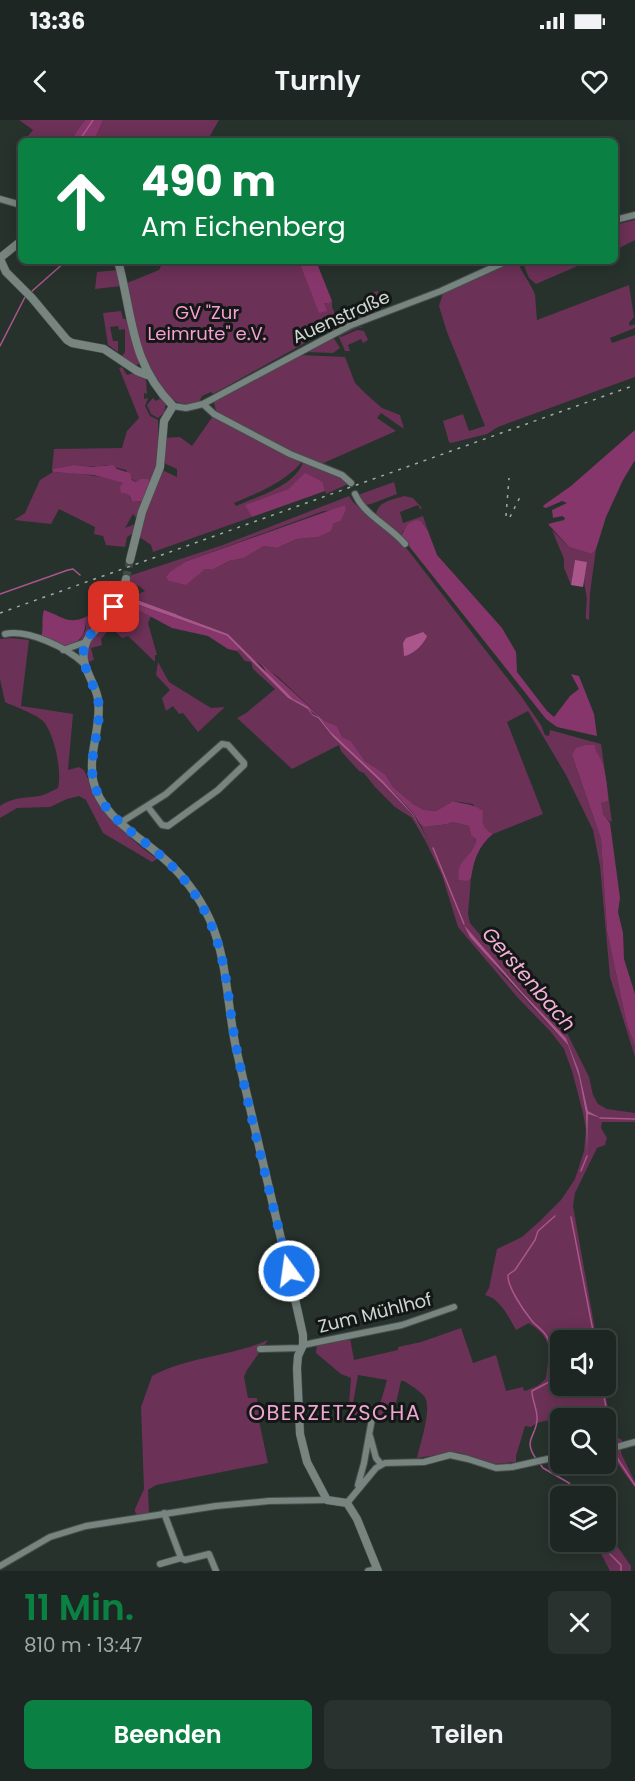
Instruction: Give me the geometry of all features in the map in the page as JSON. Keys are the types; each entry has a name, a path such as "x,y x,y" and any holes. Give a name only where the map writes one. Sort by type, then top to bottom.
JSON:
{"street":[{"path":"0,200 18,204"},
{"path":"618,219 635,215"},
{"path":"18,243 0,258 6,272 68,340 72,343 104,349 147,375"},
{"path":"119,264 132,328 147,375 173,406 164,421 160,467 142,512 130,560"},
{"name":"Auenstraße","path":"173,406 186,408 203,404 349,326 441,291 500,264"},
{"path":"203,404 214,414 290,454 342,475 351,483"},
{"path":"355,494 362,506 390,528 405,544"},
{"path":"126,579 117,603 86,642 83,652 84,664 99,702 98,730 92,766 93,782 120,823 162,856 201,902 217,938 236,1045 303,1335 302,1347 298,1356 297,1395 302,1450 327,1500"},
{"path":"5,634 23,633 77,657 84,664"},
{"path":"62,650 86,642"},
{"path":"120,823 148,807 189,776 222,744 228,745 244,762 244,765 218,790 168,826 162,825 148,807"},
{"name":"Zum Mühlhof","path":"260,1349 302,1347 402,1325 454,1307"},
{"path":"357,1488 373,1413"},
{"path":"369,1433 372,1448 381,1464"},
{"path":"616,1447 635,1442"},
{"path":"347,1503 357,1488 381,1464 424,1462 450,1455 496,1468 513,1467 550,1458"},
{"path":"0,1566 50,1537 86,1526 164,1512 269,1501 327,1500 347,1503 357,1519 377,1570 368,1571"},
{"path":"164,1512 180,1558"},
{"path":"160,1564 180,1558 185,1560 209,1554 216,1571"}],"green space":[{"path":"19,120 85,120 73,138 26,138 33,130"},
{"path":"103,120 219,120 209,138 95,138"},
{"path":"635,220 635,240 618,248 618,224"},
{"name":"GV \"Zur Leimrute\" e.V.","path":"164,264 304,264 324,303 329,304 332,301 337,318 348,312 370,307 368,295 377,291 384,301 378,311 351,320 332,332 330,329 213,394 211,392 202,396 199,402 182,403 167,396 146,361 133,318 127,283 159,270"},
{"path":"509,264 519,265 532,288 535,295 537,320 629,285 634,317 629,323 630,326 635,324 635,328 610,338 612,343 635,335 635,377 498,427 487,434 451,443 443,421 463,414 469,431 485,426 447,332 439,306 443,293"},
{"path":"523,264 582,264 536,284 529,278"},
{"path":"118,270 122,286 95,289 97,272"},
{"path":"121,311 123,319 127,319 141,363 134,366 122,356 125,352 125,329 119,330 118,326 110,327 113,341 118,341 118,352 108,345 103,313"},
{"path":"358,326 364,328 358,327 340,336 357,330 364,331 368,340 363,343 361,339 348,345 350,351 345,351 339,334"},
{"path":"333,337 340,348 333,353 306,352"},
{"path":"299,355 345,357 355,383 382,408 400,415 404,429 381,413 377,418 396,431 319,465 216,411 214,402"},
{"path":"122,367 127,375 134,373 146,380 147,394 144,393 144,399 148,398 145,406 150,416 158,420 157,460 150,484 135,481 126,470 106,465 99,467 74,465 52,469 54,449 122,448 127,431 139,418 119,368"},
{"path":"153,398 156,401 161,398 166,404 164,413 158,418 151,414 147,405"},
{"path":"213,416 301,463 278,482 234,503 236,506 283,485 303,463 337,476 348,484 326,494 323,482 305,474 288,489 246,505 252,517 153,552 151,545 138,536 142,518 162,470 177,477 177,469 164,461 165,438 180,437 192,446"},
{"path":"53,472 88,475 123,483 132,502 142,501 136,518 133,514 125,528 135,524 132,534 127,537 125,547 106,545 103,536 94,534 95,527 59,509 51,524 14,520 25,513 40,480"},
{"path":"394,482 397,494 365,505 360,500 358,495"},
{"path":"349,496 353,502 404,545 521,696 541,725 545,735 549,736 550,730 601,744 612,822 605,817 601,809 601,803 607,801 601,759 595,751 595,746 572,755 601,839 607,931 627,1025 635,1046 635,1057 610,977 600,866 593,830 566,775 528,711 507,722 543,814 493,834 486,831 473,804 453,801 436,811 424,810 393,787 385,774 365,761 351,741 342,737 337,726 325,721 277,676 252,659 228,634 124,597 126,592 136,595 145,591 130,583 129,576 223,545","holes":["346,510 341,521 333,524 318,537 297,539 277,548 264,546 244,558 229,561 214,569 205,569 175,582 170,581 187,561 324,511"]},
{"path":"404,496 413,498 422,508 420,509 418,505 400,512 403,523 423,516 428,531 421,521 403,531 401,536 376,515 382,504"},
{"path":"552,530 569,547 592,554 596,549 589,620 586,619 587,599 584,581 587,562 575,561 571,585 564,568 564,559"},
{"path":"115,599 84,640 80,640 86,629 86,617"},
{"path":"123,599 130,602 131,606 151,616 148,623 157,655 155,655 155,662 128,636 122,638 107,623 115,611 122,615 125,609 121,607 122,605 118,606"},
{"path":"103,628 107,632 101,639 102,645 91,648 94,660 88,662 90,642"},
{"path":"0,639 29,640 21,706 73,714 68,770 79,767 84,770 98,798 113,820 157,859 152,862 103,833 86,800 79,796 50,807 17,808 0,818 0,806 14,799 46,794 58,788 59,781 51,735 43,721 5,702 0,679"},
{"path":"240,649 288,698 308,709 318,718 333,737 412,814 432,849 420,824 425,827 452,822 469,826 471,835 476,838 474,849 469,854 468,881 471,878 468,914 470,923 527,990 565,1029 589,1077 593,1095 598,1104 607,1109 635,1113 635,1122 602,1122 601,1128 607,1138 605,1145 597,1148 575,1193 573,1206 595,1330 550,1330 550,1396 606,1396 608,1408 550,1408 550,1421 531,1427 525,1426 516,1462 496,1464 457,1452 417,1458 427,1416 424,1396 401,1381 393,1417 369,1414 348,1417 351,1378 341,1374 316,1353 317,1344 350,1338 354,1360 398,1350 398,1347 421,1342 461,1328 473,1363 496,1355 506,1391 523,1387 524,1391 542,1383 546,1378 549,1353 547,1341 529,1323 516,1330 500,1304 485,1295 489,1288 497,1249 522,1237 540,1221 561,1200 575,1179 584,1151 586,1130 572,1071 564,1049 550,1031 518,998 458,927 442,875 412,818 395,807 364,773 359,771 341,751 339,745 292,769 237,718 275,689 253,669 251,662 245,661 237,651","holes":["465,927 566,1038 579,1071 588,1111 599,1117 588,1113 587,1155 586,1114 579,1077 568,1045 502,974","358,1375 387,1380 381,1401 376,1406 353,1403"]},
{"path":"158,662 169,682 211,708 225,707 198,732 183,713 179,714 173,706 166,711 162,698 170,690 156,675"},
{"path":"268,1340 244,1377 248,1398 257,1398 259,1421 268,1463 156,1485 148,1490 149,1514 137,1515 135,1509 144,1489 141,1407 152,1376 181,1364 254,1346"},
{"path":"616,1437 622,1440 621,1453 635,1482 635,1488 616,1461"},
{"path":"616,1544 631,1566 631,1571 610,1571 600,1552 616,1552"}],"shaded area":[{"path":"85,120 103,120 95,138 73,138"},
{"path":"300,264 317,264 332,301 329,304 324,303 327,311 319,313"},
{"path":"635,430 635,460 606,517 596,549 592,554 569,547 548,524 564,520 562,516 553,518 552,510 567,503 562,501 546,508 543,507 544,505 571,486"},
{"path":"74,465 93,467 113,465 117,469 130,473 132,480 136,482 148,479 150,484 142,501 132,502 128,495 121,493 120,487 123,483 94,475 53,472 52,469"},
{"path":"305,473 323,482 325,491 252,517 245,505 288,489"},
{"path":"345,505 346,510 341,521 333,524 331,531 318,537 297,539 277,548 264,546 244,558 229,561 214,569 205,569 186,585 169,581 166,577 187,561"},
{"path":"416,520 421,521 428,531 437,555 502,628 516,652 517,672 554,717 570,696 579,689 571,674 579,676 594,714 597,736 557,727 546,719 401,536 408,524"},
{"path":"575,560 587,562 583,587 571,585"},
{"path":"103,597 132,598 228,634 293,699 308,707 312,714 319,717 330,731 384,782 413,814 433,850 412,814 333,737 318,718 312,715 308,709 288,698 227,636 125,600 102,599"},
{"path":"130,602 227,636 240,649 237,651 228,649 208,636 172,628 131,606"},
{"path":"44,610 69,620 86,617 84,633 75,643 64,647 41,638"},
{"path":"423,632 427,636 423,642 414,651 404,656 403,643 406,638"},
{"path":"260,662 325,721 337,726 342,737 351,741 365,761 385,774 393,787 413,804 424,810 436,811 453,801 472,805 483,811 484,825 493,834 480,848 468,881 459,880 458,873 462,862 475,845 476,839 471,835 469,826 452,822 425,827 420,824 413,813 384,782 330,731 319,717 279,686"},
{"path":"595,745 606,779 608,801 601,803 603,814 610,823 620,898 618,912 623,933 624,959 635,994 635,1046 627,1025 607,931 601,839 572,755 576,748"},
{"path":"464,925 521,991 566,1038 579,1071 588,1111 601,1118 588,1114 587,1158 586,1114 579,1077 568,1045 470,937"}],"waterway":[{"path":"81,138 93,120"},
{"path":"31,292 63,264"},
{"path":"0,346 25,297"},
{"name":"Gerstenbach","path":"0,594 68,570 73,569 80,575"},
{"name":"Gerstenbach","path":"97,593 104,598"},
{"name":"Gerstenbach","path":"144,604 176,615"},
{"name":"Gerstenbach","path":"433,848 464,924"},
{"path":"600,1118 635,1119"},
{"name":"Gerstenbach","path":"581,1171 587,1156"},
{"name":"Gerstenbach","path":"537,1460 530,1443 537,1420 532,1391 549,1382 551,1354 545,1334 532,1321 517,1299 510,1286 508,1275 515,1270 535,1240 538,1231 555,1216"},
{"path":"571,1217 593,1330"},
{"path":"604,1396 606,1408"},
{"path":"616,1454 635,1485"},
{"name":"Gerstenbach","path":"540,1464 571,1486"},
{"name":"Gerstenbach","path":"608,1552 621,1565 621,1571"}],"tunnel":[{"path":"126,579 130,560"}],"railway":[{"path":"0,613 635,385"},
{"path":"506,516 509,478"},
{"path":"510,517 521,495"}],"district":[{"name":"OBERZETZSCHA","path":"335,1413"}],"route":[{"path":"114,607 90,635 83,652 84,664 99,702 98,730 92,757 93,782 120,823 162,856 183,879 201,902 217,938 236,1045 289,1271"}]}
